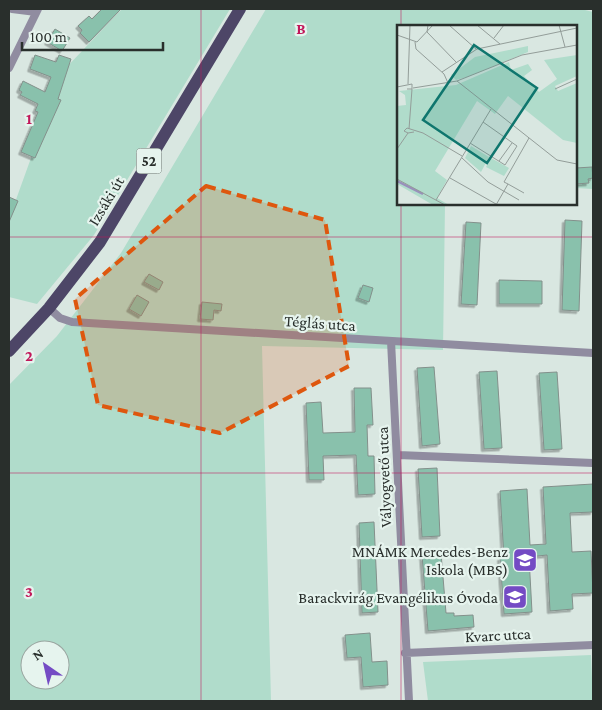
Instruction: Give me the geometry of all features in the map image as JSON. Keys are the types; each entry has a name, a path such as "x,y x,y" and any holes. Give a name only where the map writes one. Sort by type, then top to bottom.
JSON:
{"main road":[{"name":"Izsáki út","path":"10,348 49,308 100,242 240,9"}],"street":[{"path":"9,68 37,10 12,9"},
{"name":"Téglás utca","path":"49,308 60,318 72,322 593,353"},
{"name":"Vályogvető utca","path":"391,342 398,455 405,653 409,701"},
{"path":"398,455 593,463"},
{"name":"Kvarc utca","path":"405,653 593,645"}],"highlighted area":[{"path":"206,186 325,220 349,366 220,433 98,405 75,299"}],"green space":[{"path":"122,9 230,9 94,235 37,304 9,297 9,219 62,72"},
{"path":"266,9 581,9 593,12 593,189 577,188 577,25 397,25 397,205 445,205 443,350 262,346 271,701 9,701 9,385 57,336 121,253"},
{"path":"591,655 593,701 428,701 423,662"}],"building":[{"path":"102,9 121,9 89,42 80,33 82,30 78,26 89,16 92,19"},
{"path":"55,29 70,38 62,51 47,42"},
{"path":"35,55 56,62 59,55 71,59 58,99 61,100 35,158 21,152 38,112 35,111 38,104 20,95 22,92 19,90 23,81 45,92 51,77 30,69"},
{"path":"592,167 593,178 588,179 589,183 577,184 577,168"},
{"path":"9,197 18,201 9,222"},
{"path":"565,220 582,221 579,311 562,310"},
{"path":"466,222 481,223 477,305 461,304"},
{"path":"149,274 163,282 159,290 144,282"},
{"path":"499,280 542,281 542,304 499,304"},
{"path":"363,285 373,288 369,302 358,298"},
{"path":"137,295 149,302 141,316 129,309"},
{"path":"202,302 222,304 221,311 214,310 213,320 200,319"},
{"path":"434,367 440,444 422,446 417,368"},
{"path":"497,371 502,448 484,449 479,372"},
{"path":"557,372 562,449 544,450 539,373"},
{"path":"354,388 371,388 373,425 367,425 368,456 374,456 375,494 358,495 356,455 323,456 324,480 309,480 306,403 321,402 323,433 355,432"},
{"path":"437,468 440,536 422,537 418,469"},
{"path":"593,484 593,512 570,513 572,552 591,551 593,593 572,594 573,609 550,611 547,555 529,557 532,612 504,614 500,558 504,558 500,491 527,489 530,545 546,544 543,487"},
{"path":"374,522 378,612 362,613 359,523"},
{"path":"441,553 446,613 454,613 454,616 473,615 474,627 428,631 422,555"},
{"path":"370,633 372,662 387,661 388,685 363,687 361,657 347,658 345,635"}],"place":[{"name":"MNÁMK Mercedes-Benz Iskola (MBS)","path":"525,560"},
{"name":"Barackvirág Evangélikus Óvoda","path":"515,597"}]}
